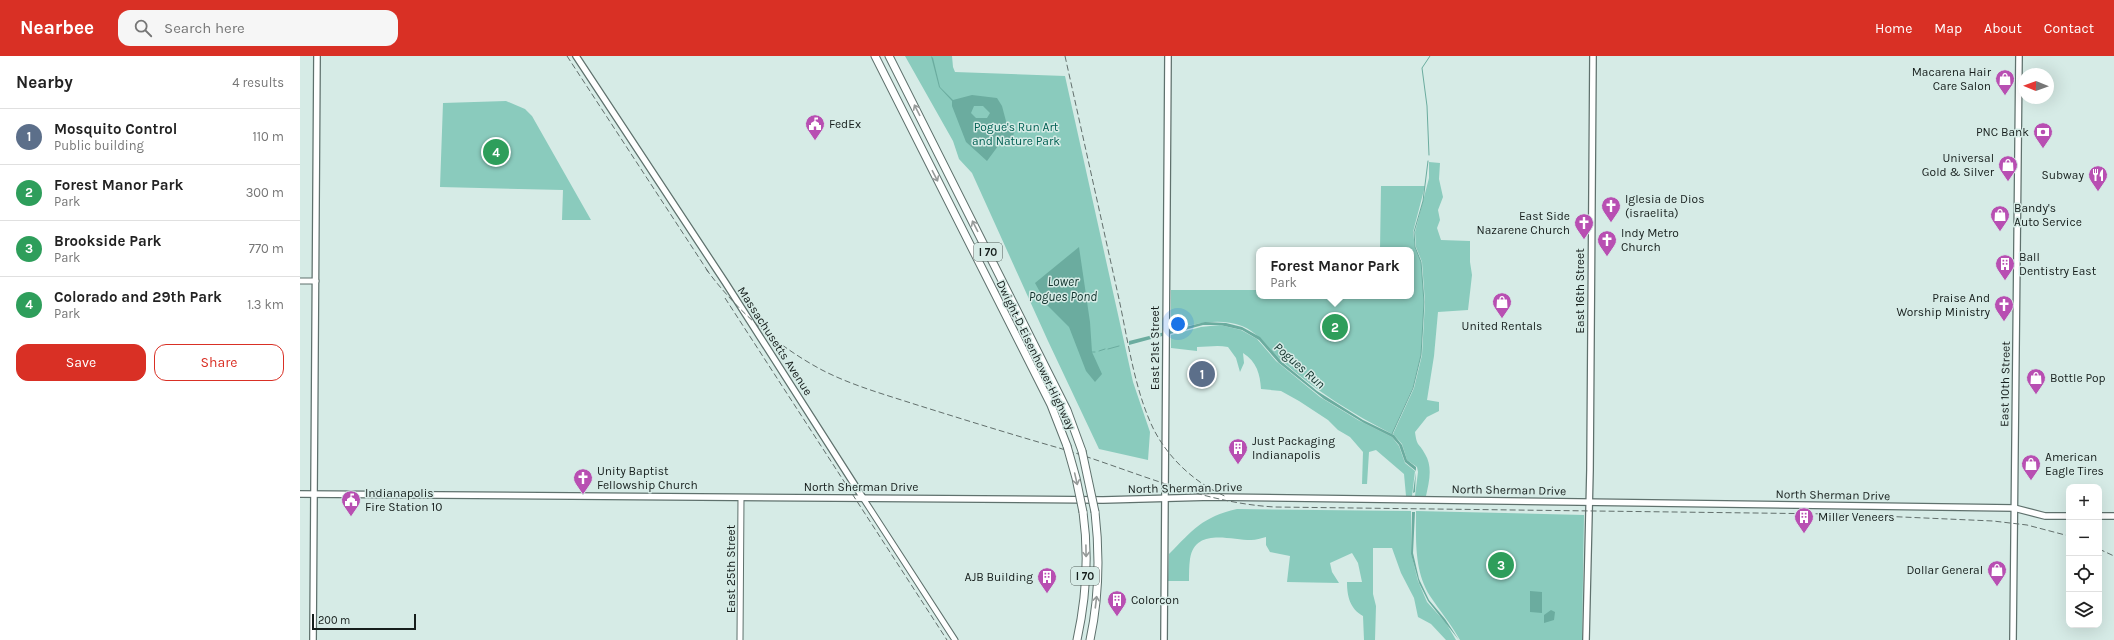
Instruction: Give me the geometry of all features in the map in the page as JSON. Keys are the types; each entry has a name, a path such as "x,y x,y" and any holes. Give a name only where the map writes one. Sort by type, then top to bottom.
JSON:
{"highway":[{"name":"Dwight D Eisenhower Highway","path":"875,56 1051,405 1067,446 1076,478 1086,546 1085,577 1076,640"},
{"name":"Dwight D Eisenhower Highway","path":"889,56 1067,410 1082,451 1095,512 1098,573 1096,606 1090,640"}],"main road":[{"path":"313,640 317,56"},
{"name":"Massachusetts Avenue","path":"576,56 721,276 863,498"},
{"name":"East 21st Street","path":"1164,640 1168,56"},
{"name":"East 16th Street","path":"1586,640 1589,503 1593,56"},
{"name":"East 10th Street","path":"2013,640 2019,56"},
{"name":"North Sherman Drive","path":"300,494 740,498 1165,498 2014,508 2045,516 2066,516"},
{"path":"2102,516 2114,516"}],"street":[{"path":"300,282 316,281"},
{"name":"East 25th Street","path":"740,498 740,640"},
{"name":"Massachusetts Avenue","path":"863,498 955,640"}],"green space":[{"name":"Pogue's Run Art and Nature Park","path":"905,56 952,56 955,72 1065,76 1133,382 1150,432 1148,460 1099,449 972,173 959,159 953,141"},
{"path":"506,101 525,109 532,116 591,220 562,220 563,190 440,187 443,103"},
{"path":"1429,162 1440,163 1439,179 1443,197 1438,210 1440,220 1437,228 1441,240 1470,241 1470,262 1472,275 1468,310 1438,312 1434,356 1427,400 1439,402 1439,411 1427,417 1415,432 1417,443 1423,450 1429,464 1430,475 1426,496 1415,496 1418,472 1417,467 1407,460 1402,444 1393,434 1414,388 1422,355 1425,302 1422,262 1416,247 1415,232 1429,178"},
{"path":"1381,186 1425,186 1413,232 1415,248 1421,262 1424,302 1421,355 1413,387 1392,434 1349,410 1296,373 1249,329 1233,323 1206,322 1171,330 1171,290 1256,290 1256,299 1414,299 1414,247 1380,247"},
{"path":"1220,325 1241,330 1257,339 1276,361 1320,397 1358,420 1392,437 1399,446 1405,463 1415,471 1412,496 1406,496 1404,474 1376,450 1369,452 1367,484 1362,484 1363,452 1350,437 1338,430 1328,420 1281,391 1261,389 1260,378 1255,364 1243,353 1244,363 1240,372 1236,358 1228,347 1197,347 1197,351 1171,348 1171,335 1201,327"},
{"path":"1237,509 1411,511 1411,553 1418,581 1427,602 1446,623 1456,640 1446,640 1431,624 1418,617 1414,598 1401,573 1392,548 1373,548 1373,594 1376,606 1375,640 1364,640 1363,616 1355,610 1350,602 1347,582 1362,582 1358,563 1352,553 1330,563 1332,572 1339,583 1287,582 1290,556 1270,552 1266,545 1266,537 1251,540 1224,538 1206,539 1193,549 1189,567 1189,581 1168,581 1169,554 1192,531 1206,520"},
{"path":"1416,511 1584,515 1582,640 1460,640 1430,596 1421,576 1417,555"}],"water":[{"path":"931,56 933,58 940,87 953,100 972,95 997,98 1002,106 1007,125 1015,129 1011,143 1004,144 1001,142 987,161 966,142 952,106 952,101 939,87","holes":["974,106 983,106 990,113 987,118 976,118 971,113"]},
{"name":"Lower Pogues Pond","path":"1079,247 1090,322 1092,352 1102,374 1095,382 1086,371 1069,327 1047,305 1035,283"},
{"path":"1205,322 1226,323 1242,327 1260,337 1282,362 1317,391 1363,420 1394,435 1402,445 1407,460 1416,467 1416,471 1405,462 1399,445 1392,437 1364,423 1324,399 1279,363 1259,340 1242,330 1220,325 1203,325 1129,345 1129,341"},
{"path":"1416,473 1415,492 1413,493"},
{"path":"1412,512 1415,512 1413,553 1419,579 1429,600 1445,619 1459,640 1428,601 1419,583 1411,554"},
{"path":"1530,591 1542,592 1542,613 1530,612"},
{"path":"1551,610 1555,612 1554,620 1544,623 1544,615"}],"waterway":[{"path":"1429,155 1427,106 1422,68 1430,56"},
{"path":"1392,434 1413,388 1421,355 1424,302 1421,262 1415,247 1414,232 1423,201 1428,161"},
{"name":"Pogues Run","path":"1108,349 1119,346"},
{"name":"Pogues Run","path":"1099,351 1105,349"}],"railway":[{"path":"567,56 709,273"},
{"path":"1065,56 1133,366 1147,415 1160,441 1184,470 1216,492 1227,497"},
{"path":"706,269 744,313 774,339 805,360 833,375 891,397 1086,456 1166,484 1220,499 1275,507 1834,514 1993,521 2027,525 2066,535"},
{"path":"725,298 947,640"},
{"path":"2102,550 2114,556"}],"place":[{"name":"Macarena Hair Care Salon","path":"2005,96"},
{"name":"FedEx","path":"815,141"},
{"name":"PNC Bank","path":"2043,149"},
{"name":"Colorado and 29th Park","path":"496,152"},
{"name":"Universal Gold & Silver","path":"2008,182"},
{"name":"Subway","path":"2098,192"},
{"name":"Iglesia de Dios (israelita)","path":"1611,223"},
{"name":"Bandy's Auto Service","path":"2000,232"},
{"name":"East Side Nazarene Church","path":"1584,240"},
{"name":"Indy Metro Church","path":"1607,257"},
{"name":"Ball Dentistry East","path":"2005,281"},
{"name":"United Rentals","path":"1502,319"},
{"name":"Praise And Worship Ministry","path":"2004,322"},
{"name":"Forest Manor Park","path":"1335,327"},
{"name":"Mosquito Control","path":"1202,374"},
{"name":"Bottle Pop","path":"2036,395"},
{"name":"Just Packaging Indianapolis","path":"1238,465"},
{"name":"American Eagle Tires","path":"2031,481"},
{"name":"Unity Baptist Fellowship Church","path":"583,495"},
{"name":"Indianapolis Fire Station 10","path":"351,517"},
{"name":"Miller Veneers","path":"1804,534"},
{"name":"Brookside Park","path":"1501,565"},
{"name":"Dollar General","path":"1997,587"},
{"name":"AJB Building","path":"1047,594"},
{"name":"Colorcon","path":"1117,617"}]}
